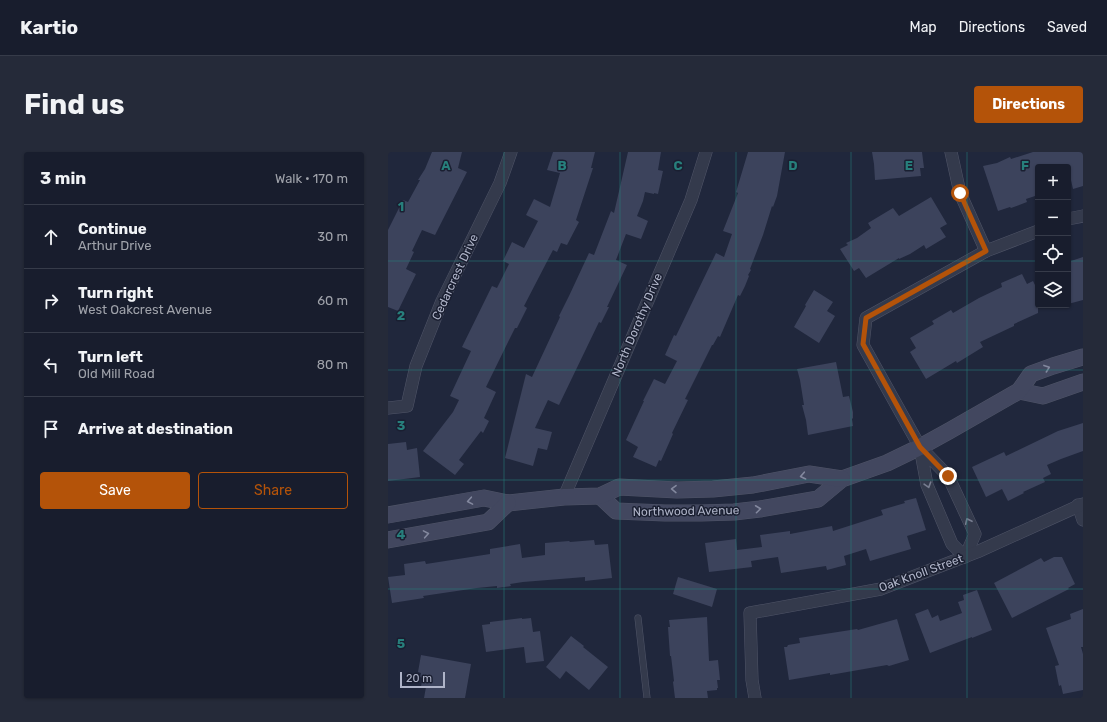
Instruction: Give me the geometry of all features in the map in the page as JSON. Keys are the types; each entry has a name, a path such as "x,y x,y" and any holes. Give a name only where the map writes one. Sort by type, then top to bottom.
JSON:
{"street":[{"name":"Cedarcrest Drive","path":"388,408 407,406 416,366 442,301 500,183 511,152"},
{"name":"North Dorothy Drive","path":"564,497 691,200 706,152"},
{"path":"951,152 960,193 986,251"},
{"path":"1071,218 1083,216"},
{"path":"920,447 927,485 952,544 965,557 974,534 948,476 920,447 863,344 866,318 986,251 1035,231"},
{"name":"Northwood Avenue","path":"600,496 616,511 686,514 734,512 818,499 842,478 887,463 920,447 1019,391 1031,374 1083,357"},
{"path":"1019,391 1043,396 1083,382"},
{"name":"Northwood Avenue","path":"388,515 484,498 508,503 564,497 600,496 620,487 677,490 713,489 753,485 809,474 842,478"},
{"path":"388,540 488,522 508,503"},
{"path":"1081,505 1083,520"},
{"name":"Oak Knoll Street","path":"755,698 752,680 750,614 881,589 977,552 1081,505"}],"lane":[{"path":"638,618 648,698"}],"building":[{"path":"432,152 462,152 458,168 467,172 435,235 422,230 412,251 414,252 406,269 416,274 398,311 388,307 388,230 403,200 408,202 420,180 418,180 425,169"},
{"path":"553,152 595,152 591,168 593,168 576,220 579,222 567,245 561,243 557,252 553,250 524,306 527,308 517,328 515,328 486,387 496,392 484,418 489,421 483,433 481,431 459,460 464,464 455,475 423,451 453,412 459,400 450,396 471,351 462,347 492,286 497,288 509,264 503,261 512,242 524,248 538,221 526,215 534,199 550,207 560,173 547,170"},
{"path":"628,152 661,152 658,170 663,171 658,194 645,192 637,216 648,221 641,239 626,234 616,260 627,265 607,307 609,307 601,323 599,322 559,405 548,400 535,428 552,432 547,450 538,448 533,466 505,458 526,374 532,377 589,253 594,255 611,211 614,213"},
{"path":"748,152 785,152 777,196 773,207 772,206 745,286 740,296 738,295 720,337 718,336 712,345 685,399 688,400 672,433 673,434 661,461 659,460 656,467 633,457 638,447 626,440 654,379 665,384 677,361 665,355 674,335 676,336 716,253 724,257 732,234 723,231 738,193 736,192"},
{"path":"872,152 922,152 924,168 920,168 921,176 875,180"},
{"path":"1033,152 1083,152 1083,186 1073,189 1071,180 1071,164 1035,164 1035,196 1026,199 1027,202 998,211 983,166 997,163 1010,157 1011,159"},
{"path":"931,197 947,224 940,228 946,237 926,249 924,245 866,278 859,268 854,271 840,249 848,245 846,243 857,238 871,228 868,223 893,208 899,216"},
{"path":"1083,257 1083,300 1071,303 1071,272 1071,261"},
{"path":"1022,274 1027,284 1033,281 1035,285 1035,308 1038,308 1038,313 980,342 983,347 957,363 956,361 926,379 910,352 916,348 910,338 934,324 932,321 951,310 953,313 1002,287 1001,283"},
{"path":"814,290 833,302 827,311 835,316 819,343 794,327"},
{"path":"836,362 843,397 849,396 853,412 853,426 808,435 797,369"},
{"path":"1083,423 1083,451 1047,465 1051,474 1043,478 1045,482 1008,501 1002,489 986,497 972,467 1004,452 1006,456 1058,431"},
{"path":"406,442 407,450 417,448 420,477 388,481 388,444"},
{"path":"916,498 926,530 907,536 911,549 870,561 866,549 844,556 846,565 827,570 826,566 781,573 778,557 751,561 752,567 709,572 705,543 736,539 737,550 762,547 760,535 790,531 790,534 832,526 833,531 883,515 881,510"},
{"path":"594,540 595,545 608,544 612,578 585,581 585,577 523,582 510,584 511,586 477,588 423,596 424,598 392,603 388,577 405,575 404,564 425,561 426,564 490,554 490,549 520,544 522,558 545,555 545,543"},
{"path":"1054,557 1062,557 1075,584 1068,588 1069,589 1012,618 994,583 1041,558 1044,562"},
{"path":"678,577 717,589 712,607 673,594"},
{"path":"977,590 992,630 930,653 915,614 928,609 932,618 938,615 940,621 962,613 958,602 964,600 963,595"},
{"path":"1083,609 1083,647 1081,647 1083,654 1083,690 1063,694 1061,685 1059,686 1055,666 1059,665 1046,628 1071,619 1070,614"},
{"path":"707,617 709,661 718,660 720,680 717,680 718,688 717,690 707,691 708,698 675,698 670,656 669,620"},
{"path":"531,618 533,632 540,631 544,661 526,663 524,647 486,652 482,625 490,624 490,622"},
{"path":"897,619 909,660 889,666 887,665 830,675 830,673 789,680 784,647 800,643 799,638 858,630"},
{"path":"571,636 608,667 589,690 566,671 560,679 546,667"},
{"path":"421,655 471,664 465,698 424,698 426,687 421,686 423,678 420,677 421,673 418,672"}],"route":[{"path":"948,476 920,447 910,426 863,344 866,318 986,251 960,193"}]}
